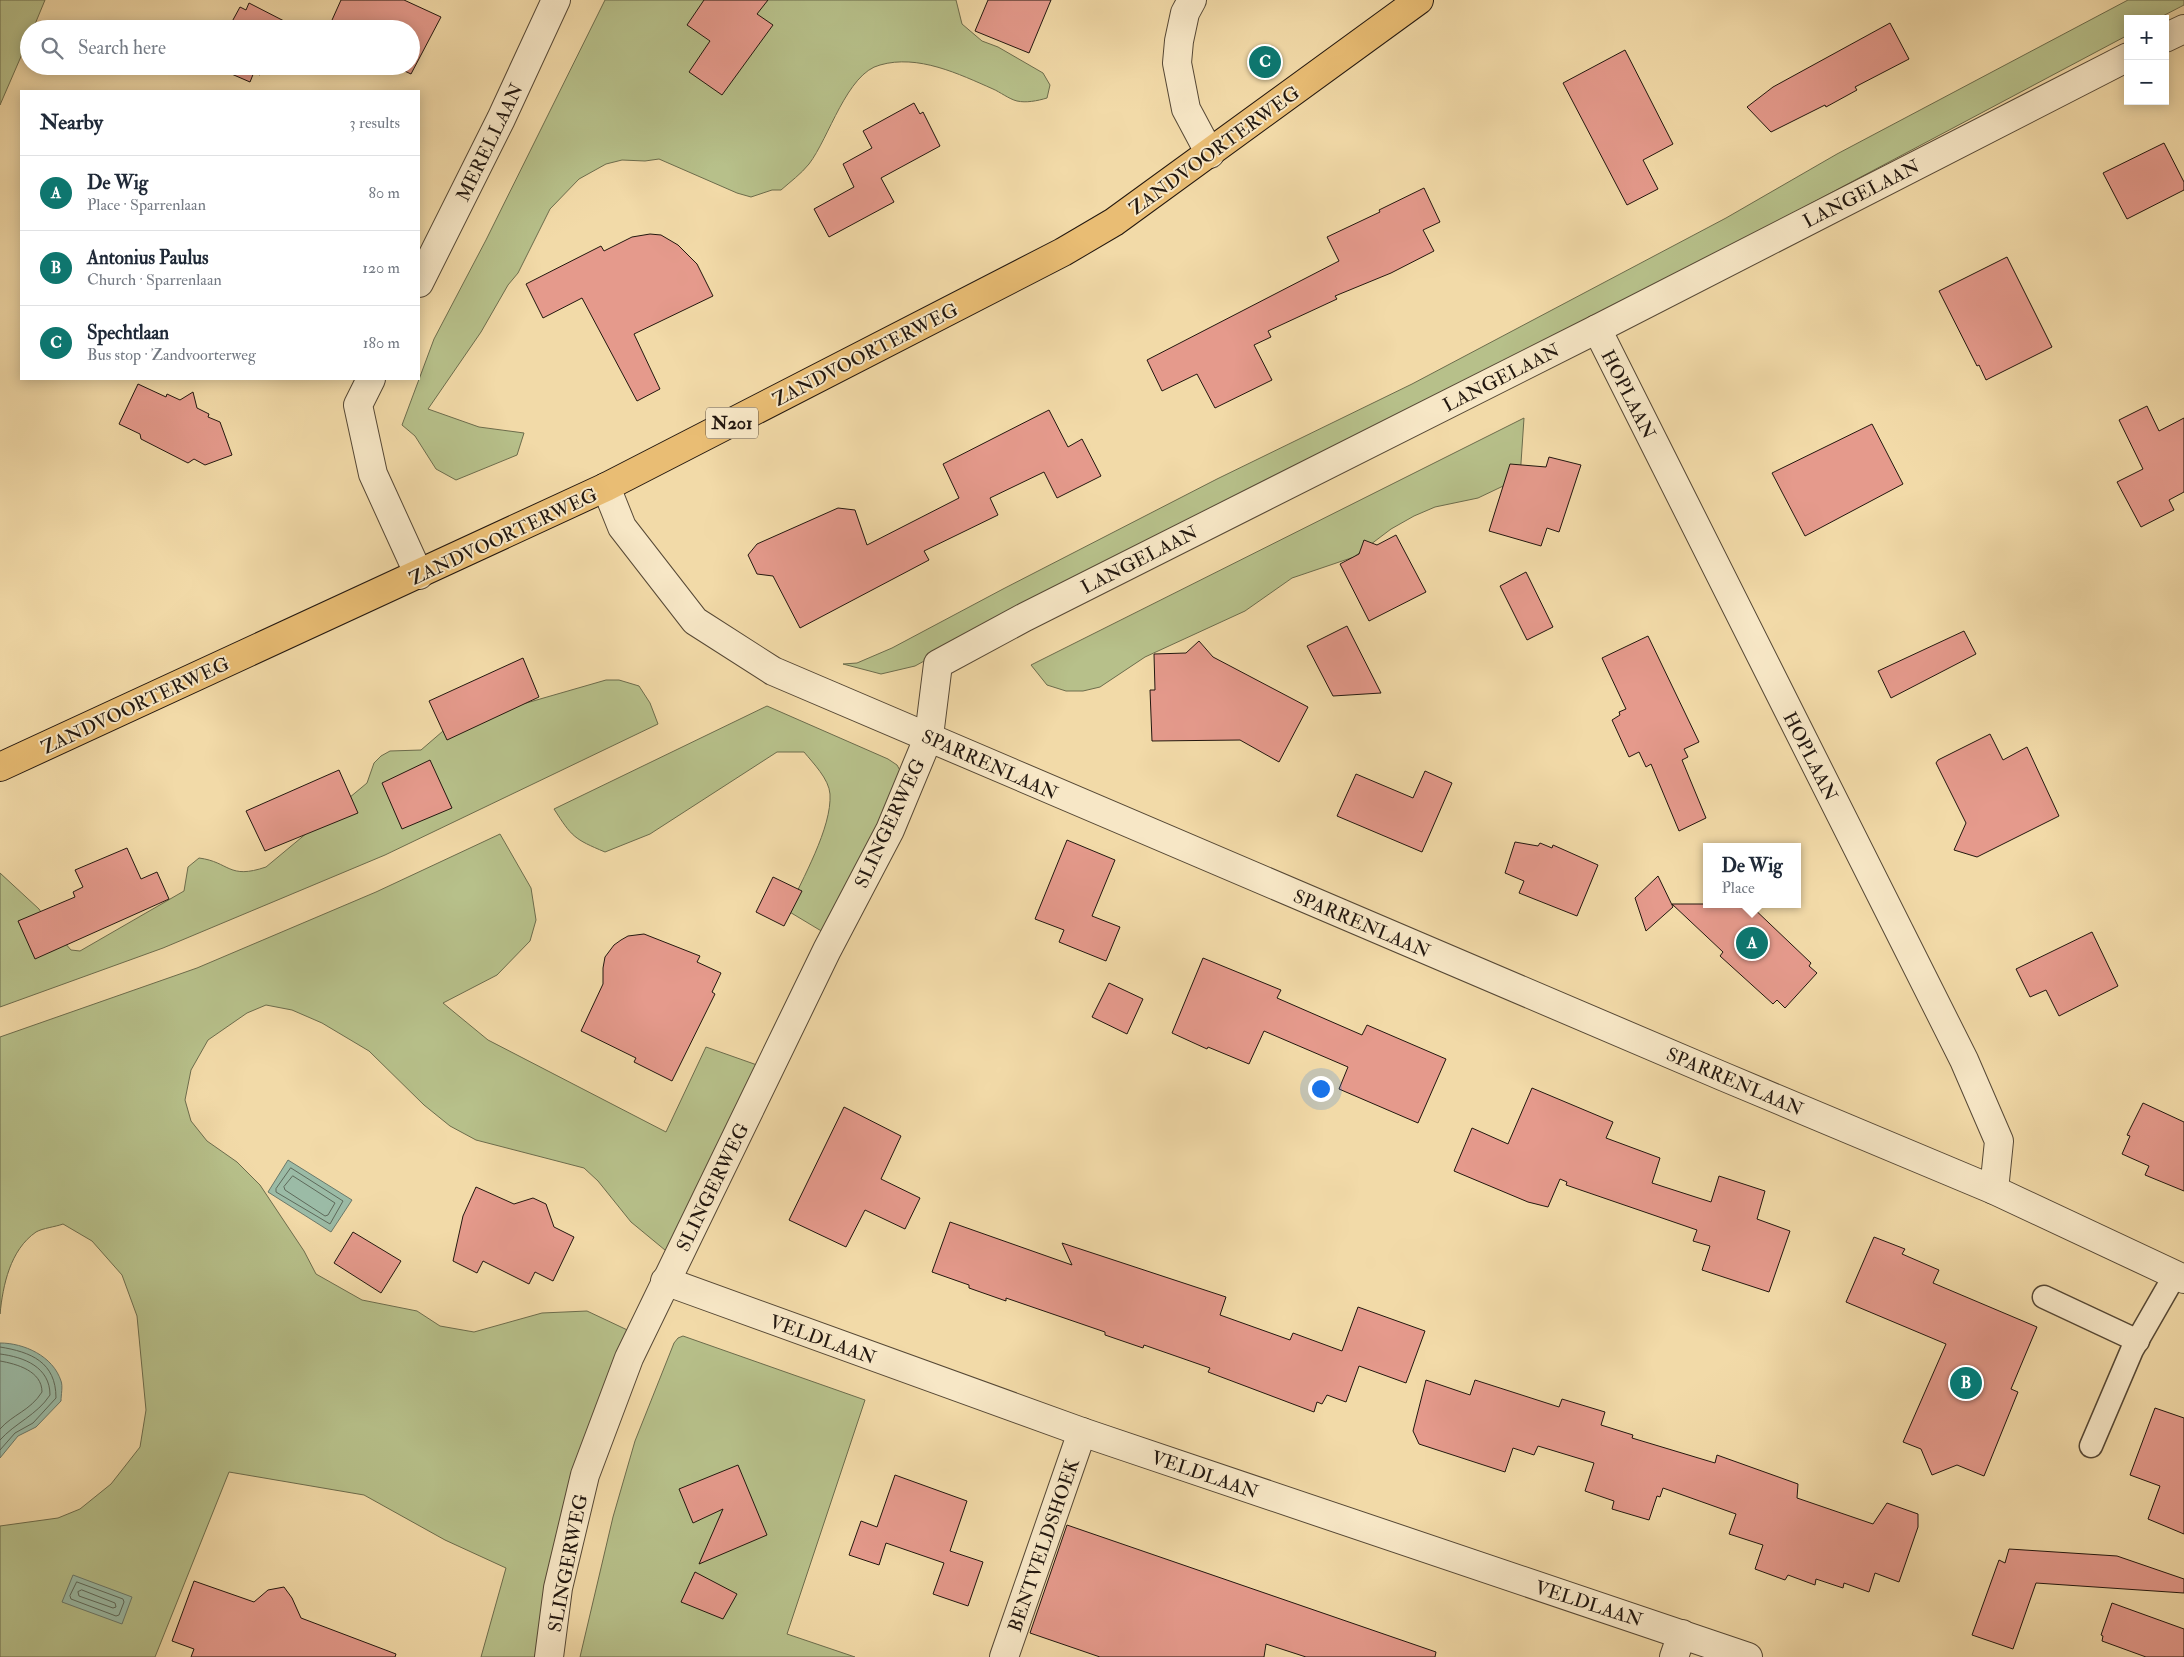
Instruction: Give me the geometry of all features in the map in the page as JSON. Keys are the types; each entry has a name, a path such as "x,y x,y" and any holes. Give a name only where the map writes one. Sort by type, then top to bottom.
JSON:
{"main road":[{"name":"ZANDVOORTERWEG","path":"0,767 606,487 1063,252 1114,222 1210,154 1419,0"}],"street":[{"name":"MERELLAAN","path":"420,281 501,119 556,0"},
{"path":"1192,0 1185,13 1178,41 1177,63 1186,109 1210,154"},
{"path":"2169,36 2184,29"},
{"name":"LANGELAAN","path":"928,736 938,664 1033,612 1597,329 2124,60"},
{"name":"HOPLAAN","path":"1597,329 1964,1060 1999,1141 1994,1190"},
{"path":"370,380 358,405 373,474 419,575"},
{"name":"SPARRENLAAN","path":"606,487 622,527 695,621 773,671 928,736 1020,778 1994,1190 2180,1277"},
{"name":"SLINGERWEG","path":"549,1657 558,1588 585,1475 629,1358 827,950 890,830 928,736"},
{"name":"VELDLAAN","path":"665,1282 1678,1646 1748,1657"},
{"name":"BENTVELDSHOEK","path":"1004,1657 1082,1432"}],"lane":[{"path":"2091,1446 2138,1340 2180,1277"},
{"path":"2044,1297 2138,1340"}],"green space":[{"path":"0,0 45,0 37,20 20,20 20,59 0,105"},
{"path":"605,0 956,0 962,24 982,41 998,47 1043,73 1050,85 1047,98 1020,102 966,77 938,67 909,62 894,62 868,70 858,80 848,93 809,164 781,190 772,190 751,197 737,193 659,159 645,161 622,160 606,164 579,179 550,209 518,273 508,285 481,332 428,409 479,427 524,433 517,455 456,480 436,469 415,436 402,425 434,339 486,240"},
{"path":"2128,0 2184,0 2184,5 2165,15 2124,15 2124,37 1731,246 1054,590 915,666 881,674 843,664 857,663 892,648 1217,479 1412,384 1726,218 1837,154"},
{"path":"1524,418 1520,478 1478,498 1435,507 1414,516 1391,529 1354,557 1292,578 1245,611 1145,657 1100,687 1083,691 1066,691 1047,685 1031,665"},
{"path":"606,680 619,680 639,686 650,703 658,724 385,855 163,948 0,1007 0,873 39,909 50,926 71,950 80,951 184,891 188,867 199,858 236,871 253,871 266,867 367,783 374,763 390,751 421,750 450,725"},
{"path":"767,706 888,759 897,765 902,774 900,783 823,932 788,911 821,838 829,807 830,794 827,783 804,752 777,752 650,834 605,852 586,844 575,836 565,826 554,809"},
{"path":"500,834 531,888 536,920 530,941 497,975 443,1003 488,1040 666,1132 706,1047 757,1065 671,1255 631,1222 598,1181 584,1168 476,1140 450,1126 424,1105 369,1051 322,1023 292,1010 266,1005 247,1013 208,1040 191,1070 185,1100 191,1121 207,1141 237,1162 260,1185 304,1251 316,1274 362,1300 417,1311 440,1326 474,1332 542,1313 587,1311 638,1335 633,1346 550,1657 481,1657 506,1568 445,1540 364,1495 229,1472 155,1657 0,1657 0,1526 58,1518 80,1509 111,1484 140,1447 146,1410 137,1316 122,1275 92,1241 63,1224 36,1232 20,1248 9,1269 3,1291 0,1314 0,1037 197,968 376,892"},
{"path":"683,1336 865,1400 787,1634 855,1657 580,1657 613,1517 635,1441 674,1343"}],"water":[{"path":"288,1160 352,1200 331,1232 268,1192"},
{"path":"0,1343 28,1348 45,1358 57,1372 62,1388 61,1401 36,1427 18,1436 0,1458"},
{"path":"73,1575 132,1597 122,1624 62,1602"}],"building":[{"path":"341,0 404,0 441,17 420,57 420,20 332,20"},
{"path":"704,0 768,0 757,14 773,25 722,95 689,72 710,41 687,25"},
{"path":"988,0 1051,0 1029,53 975,31"},
{"path":"249,3 282,20 233,20 240,7 246,10"},
{"path":"1890,23 1909,59 1855,87 1857,90 1826,107 1825,105 1771,132 1747,107 1773,87"},
{"path":"1625,50 1673,144 1643,160 1658,189 1627,205 1563,83"},
{"path":"234,75 253,75 250,82"},
{"path":"914,103 920,114 923,112 940,146 881,178 894,202 829,237 814,209 854,187 843,164 872,148 863,131"},
{"path":"2164,143 2184,182 2184,190 2127,219 2103,173"},
{"path":"1424,188 1440,222 1423,230 1434,251 1391,273 1335,296 1337,299 1268,331 1271,337 1254,345 1272,380 1215,408 1197,374 1162,391 1147,360 1339,261 1327,237 1380,212 1379,210"},
{"path":"650,234 661,235 678,245 697,264 713,296 634,334 660,389 637,401 582,298 543,318 526,284 601,246 604,251 632,237"},
{"path":"2007,257 2052,347 1986,380 1939,291"},
{"path":"138,384 166,397 167,394 180,400 193,392 197,408 209,414 208,417 220,422 232,455 205,465 194,459 188,463 141,439 140,434 119,424"},
{"path":"2147,406 2159,431 2184,418 2184,492 2169,500 2174,510 2141,527 2117,482 2143,469 2119,420"},
{"path":"1049,410 1068,447 1082,439 1101,476 1057,498 1044,472 990,498 998,515 924,551 929,560 800,628 773,576 757,574 748,555 757,544 838,508 855,510 867,545 959,498 943,464"},
{"path":"1872,424 1903,484 1805,536 1772,473"},
{"path":"1549,457 1581,465 1559,532 1547,528 1541,546 1489,531 1510,464 1546,467"},
{"path":"1396,535 1426,592 1369,621 1340,564 1359,554 1364,540 1377,545"},
{"path":"1526,572 1553,627 1527,640 1500,586"},
{"path":"1347,626 1381,693 1333,696 1307,646"},
{"path":"1964,631 1976,654 1891,698 1878,671"},
{"path":"1648,636 1699,742 1684,749 1688,757 1682,760 1706,818 1679,831 1651,764 1646,767 1639,752 1629,757 1612,720 1620,715 1619,712 1626,709 1602,658"},
{"path":"1199,641 1213,657 1308,707 1279,762 1240,740 1152,741 1150,690 1155,690 1154,654 1186,653"},
{"path":"523,658 539,697 447,740 429,701"},
{"path":"1990,734 2003,760 2027,747 2059,816 1977,857 1954,850 1966,823 1936,763 1938,760"},
{"path":"430,760 452,808 402,829 382,783"},
{"path":"339,770 358,813 265,851 246,811"},
{"path":"1425,771 1452,783 1422,852 1337,816 1356,774 1413,798"},
{"path":"1067,840 1115,860 1092,916 1120,927 1106,961 1059,942 1064,930 1035,919"},
{"path":"1515,842 1538,846 1540,843 1552,848 1553,845 1598,865 1577,916 1519,893 1524,881 1505,873"},
{"path":"127,848 141,879 157,872 169,899 35,959 18,921 75,897 73,892 83,887 75,870"},
{"path":"1658,876 1673,907 1646,931 1635,898"},
{"path":"773,877 802,891 784,926 756,912"},
{"path":"1672,904 1703,904 1703,908 1753,908 1811,963 1809,966 1817,973 1785,1008 1777,1000 1773,1004 1720,956 1723,952"},
{"path":"2092,932 2118,986 2059,1016 2046,990 2030,997 2016,969"},
{"path":"644,934 700,956 697,962 721,973 712,992 715,994 672,1081 634,1062 636,1058 581,1031 603,984 605,957 614,945 621,940 628,936"},
{"path":"1203,958 1281,990 1277,998 1362,1035 1367,1025 1446,1059 1418,1123 1339,1089 1348,1067 1264,1031 1249,1064 1208,1047 1207,1049 1172,1033"},
{"path":"1109,983 1143,999 1127,1034 1092,1017"},
{"path":"1532,1088 1613,1122 1606,1138 1660,1158 1652,1183 1711,1202 1719,1176 1765,1191 1757,1219 1790,1231 1769,1292 1702,1270 1710,1246 1693,1241 1697,1230 1566,1185 1567,1182 1560,1179 1548,1207 1528,1202 1454,1171 1472,1128 1508,1144"},
{"path":"2143,1103 2184,1122 2184,1191 2145,1175 2149,1166 2122,1154 2130,1136 2127,1135"},
{"path":"844,1107 901,1136 881,1179 920,1198 905,1229 865,1210 846,1247 789,1220"},
{"path":"476,1187 514,1204 533,1198 546,1204 554,1227 574,1237 553,1281 535,1272 529,1284 483,1261 477,1273 453,1261 463,1216"},
{"path":"950,1222 1072,1265 1062,1243 1226,1297 1220,1315 1290,1340 1293,1333 1342,1351 1358,1307 1425,1331 1406,1383 1359,1366 1346,1402 1327,1395 1322,1404 1317,1402 1314,1412 1208,1372 1210,1368 1144,1345 1143,1348 1105,1335 1105,1332 1006,1298 1006,1301 932,1272"},
{"path":"353,1232 401,1261 381,1293 334,1263"},
{"path":"1874,1237 1905,1249 1902,1254 1939,1270 1933,1283 2037,1327 2011,1389 2018,1392 1984,1476 1957,1465 1932,1475 1921,1449 1903,1442 1946,1344 1846,1302"},
{"path":"1426,1380 1470,1395 1475,1380 1559,1407 1562,1399 1605,1412 1601,1425 1633,1435 1632,1438 1715,1463 1717,1455 1798,1484 1797,1498 1873,1524 1887,1503 1918,1514 1918,1527 1899,1582 1875,1573 1869,1592 1844,1583 1843,1588 1816,1579 1815,1585 1788,1575 1785,1580 1755,1569 1763,1545 1729,1534 1736,1514 1663,1488 1660,1497 1657,1496 1649,1520 1612,1509 1614,1501 1585,1491 1594,1463 1538,1446 1534,1455 1513,1448 1505,1472 1419,1444 1413,1431"},
{"path":"2155,1408 2184,1418 2184,1534 2148,1519 2160,1486 2130,1475"},
{"path":"738,1465 767,1535 699,1564 723,1509 693,1523 679,1489"},
{"path":"895,1475 967,1501 950,1551 983,1562 968,1606 933,1594 944,1563 886,1543 879,1565 849,1555 861,1521 877,1527"},
{"path":"1067,1525 1436,1652 1435,1657 1306,1657 1266,1644 1264,1657 1100,1657 1030,1633"},
{"path":"2009,1549 2117,1556 2184,1579 2184,1593 2036,1583 2013,1649 1972,1635 1999,1560 2005,1563"},
{"path":"695,1572 737,1594 723,1619 681,1602"},
{"path":"194,1581 254,1602 268,1590 284,1587 292,1598 301,1618 396,1654 395,1657 191,1657 194,1649 172,1641"},
{"path":"2112,1603 2184,1629 2184,1657 2146,1657 2102,1641 2103,1636 2101,1635"}],"place":[{"name":"Spechtlaan","path":"1265,62"},
{"name":"De Wig","path":"1752,943"},
{"name":"Antonius Paulus","path":"1966,1383"}]}
